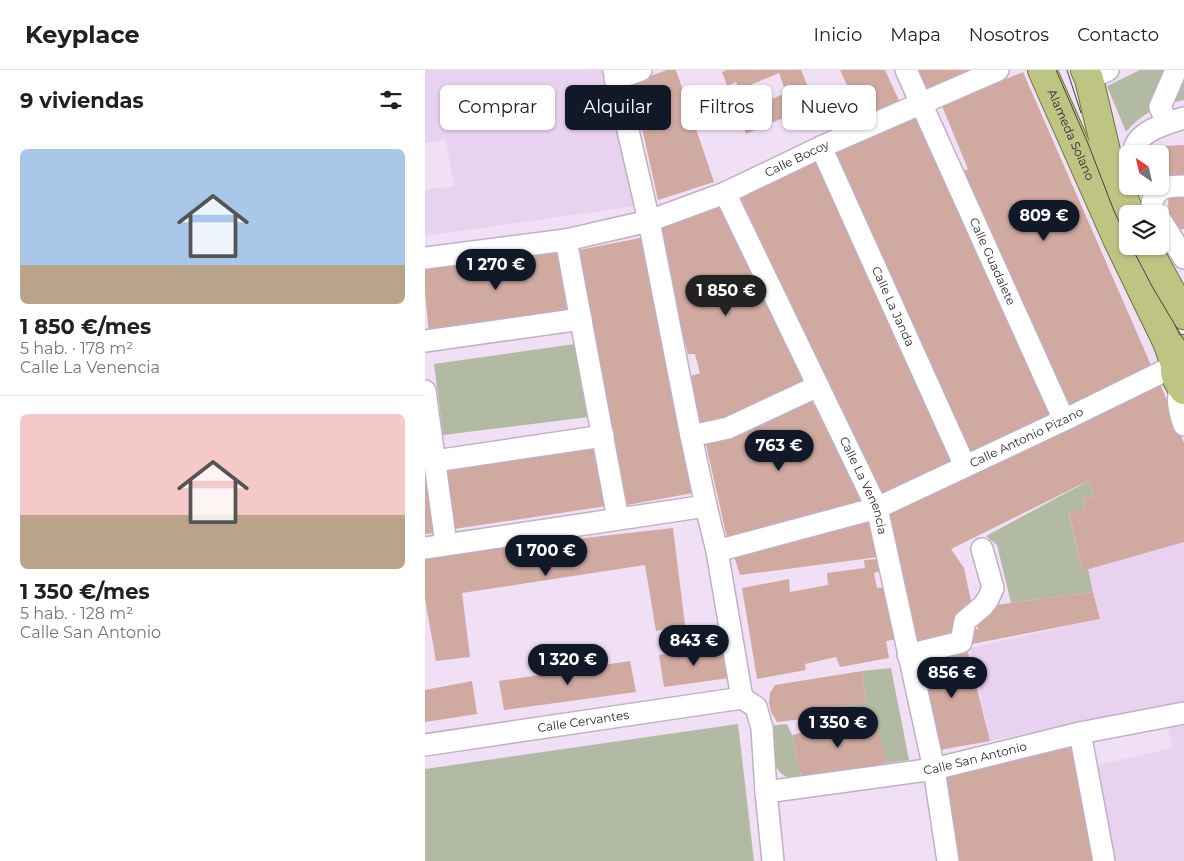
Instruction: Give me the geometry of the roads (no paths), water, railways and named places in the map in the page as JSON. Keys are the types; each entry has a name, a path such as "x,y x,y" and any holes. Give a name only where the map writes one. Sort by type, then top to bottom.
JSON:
{"main road":[{"name":"Alameda Solano","path":"1042,70 1118,241 1181,372"},
{"name":"Alameda Solano","path":"1094,73 1106,151 1146,205"},
{"path":"1151,255 1184,315"}],"street":[{"path":"641,70 614,74 649,221 691,436 717,550 742,698 756,707 762,728 773,861"},
{"name":"Calle Guadalete","path":"906,70 1064,420"},
{"name":"Calle Bocoy","path":"425,258 566,240 649,221 725,193 821,147 998,70"},
{"path":"1136,145 1141,136 1175,120 1160,107 1176,70"},
{"name":"Calle La Janda","path":"821,147 965,466"},
{"path":"1149,205 1156,193 1166,186 1184,186"},
{"name":"Calle La Venencia","path":"725,193 877,508 934,769 948,861"},
{"path":"1169,232 1182,247"},
{"path":"566,240 619,520"},
{"path":"425,341 581,319"},
{"path":"1181,372 1178,410 1184,425"},
{"name":"Calle Antonio Pizano","path":"717,550 877,508 1158,374 1181,372"},
{"path":"691,436 728,428 818,386"},
{"path":"425,392 446,544"},
{"path":"435,461 603,436"},
{"path":"425,548 706,506"},
{"path":"908,655 961,642 965,621 983,606 993,588 982,549"},
{"name":"Calle Cervantes","path":"425,745 742,698"},
{"name":"Calle San Antonio","path":"766,792 934,769 1080,733 1184,713"},
{"path":"1080,733 1104,861"}],"tram line":[{"path":"1056,70 1119,221"},
{"path":"1067,70 1081,113"},
{"path":"1136,255 1184,340"}]}
